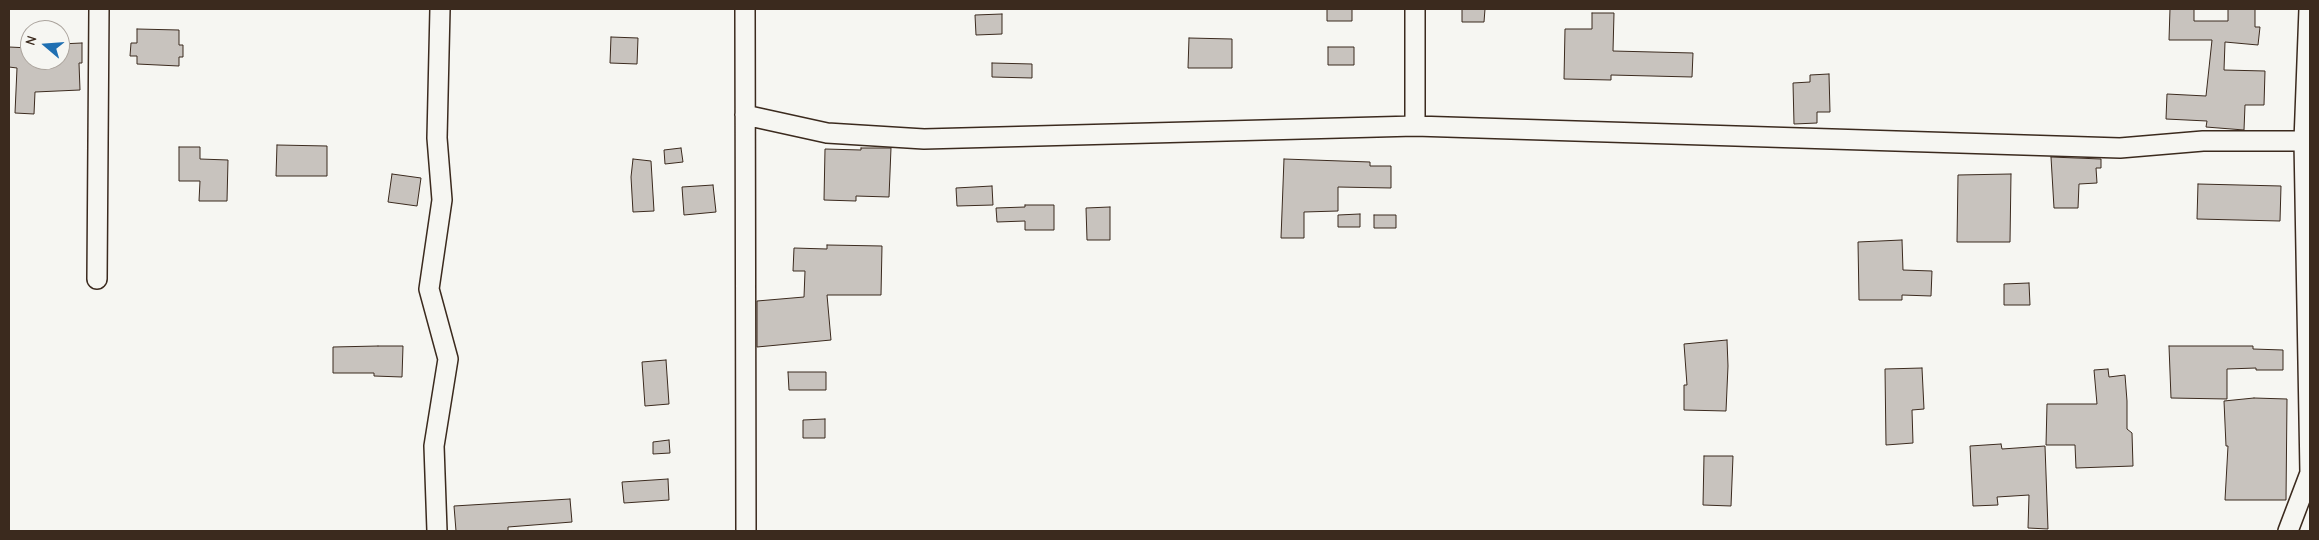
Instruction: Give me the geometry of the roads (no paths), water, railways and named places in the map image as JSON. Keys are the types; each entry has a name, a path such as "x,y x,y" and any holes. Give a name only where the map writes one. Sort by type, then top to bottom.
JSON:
{"street":[{"path":"97,279 99,9"},
{"path":"436,531 434,446 448,359 429,289 442,200 437,138 440,9"},
{"path":"745,9 746,531"},
{"path":"1415,9 1415,126"},
{"path":"2288,531 2310,473 2304,141 2310,9"},
{"path":"745,115 827,133 924,139 1415,126 2120,148 2203,141 2304,141"}]}
